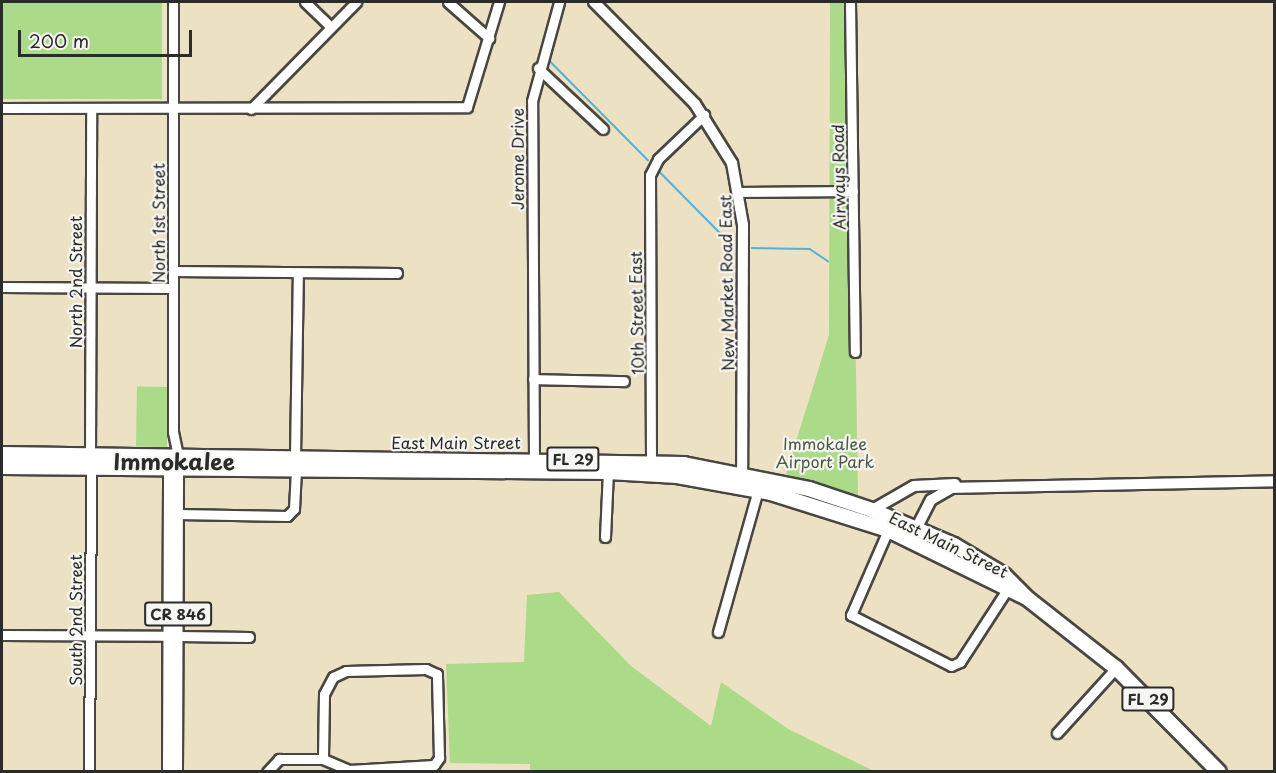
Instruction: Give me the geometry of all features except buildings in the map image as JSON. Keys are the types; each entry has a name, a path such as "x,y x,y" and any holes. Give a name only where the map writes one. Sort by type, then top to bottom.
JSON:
{"highway":[{"name":"FL 29","path":"2,454 90,462"},
{"name":"East Main Street","path":"174,459 295,463 533,465 651,461 872,510 1010,586 1027,598 1116,668 1219,771"},
{"name":"FL 29","path":"2,467 174,459"},
{"name":"East Main Street","path":"533,465 740,480 758,490 888,530 914,534"}],"main road":[{"name":"New Market Road East","path":"594,2 704,115 727,150 740,192 740,480"},
{"name":"CR 846","path":"173,551 178,514 174,459"},
{"name":"CR 846","path":"174,459 173,636 177,771"},
{"path":"872,510 921,484 970,486 1275,481"},
{"path":"914,534 938,494 970,486"},
{"name":"CR 846","path":"168,771 173,636"}],"street":[{"name":"North 1st Street","path":"172,2 174,459"},
{"path":"305,2 331,27"},
{"path":"251,109 356,2"},
{"path":"448,2 489,38"},
{"path":"2,108 173,110 467,107 499,2"},
{"name":"Jerome Drive","path":"533,465 532,101 538,68 559,2"},
{"name":"Airways Road","path":"850,2 855,352"},
{"path":"538,68 603,129"},
{"name":"North 2nd Street","path":"90,462 91,109"},
{"name":"10th Street East","path":"651,461 654,164 704,115"},
{"path":"740,192 853,191"},
{"path":"173,271 397,273"},
{"path":"178,514 287,516 294,509 298,273"},
{"path":"2,287 173,288"},
{"path":"533,379 624,381"},
{"name":"South 2nd Street","path":"89,771 90,462"},
{"path":"605,537 608,472"},
{"path":"718,632 758,490"},
{"path":"888,530 851,615 951,666 960,662 1010,586"},
{"path":"2,635 249,637"},
{"path":"1057,733 1116,668"},
{"path":"267,771 279,759 323,759 349,770 434,765 439,758 436,674 426,669 346,671 333,677 324,694 323,759"}],"green space":[{"path":"2,2 162,2 162,99 2,99"},
{"name":"Immokalee Airport Park","path":"830,2 850,2 858,496 786,474 829,335"},
{"path":"137,386 168,387 167,447 136,446"},
{"path":"559,592 631,666 711,726 721,682 788,729 874,771 530,772 530,764 450,763 446,664 524,662 527,595"}],"waterway":[{"path":"549,60 648,160"},
{"path":"658,170 732,245"},
{"path":"752,248 810,249 828,261"}],"district":[{"name":"Immokalee","path":"174,461"}]}
